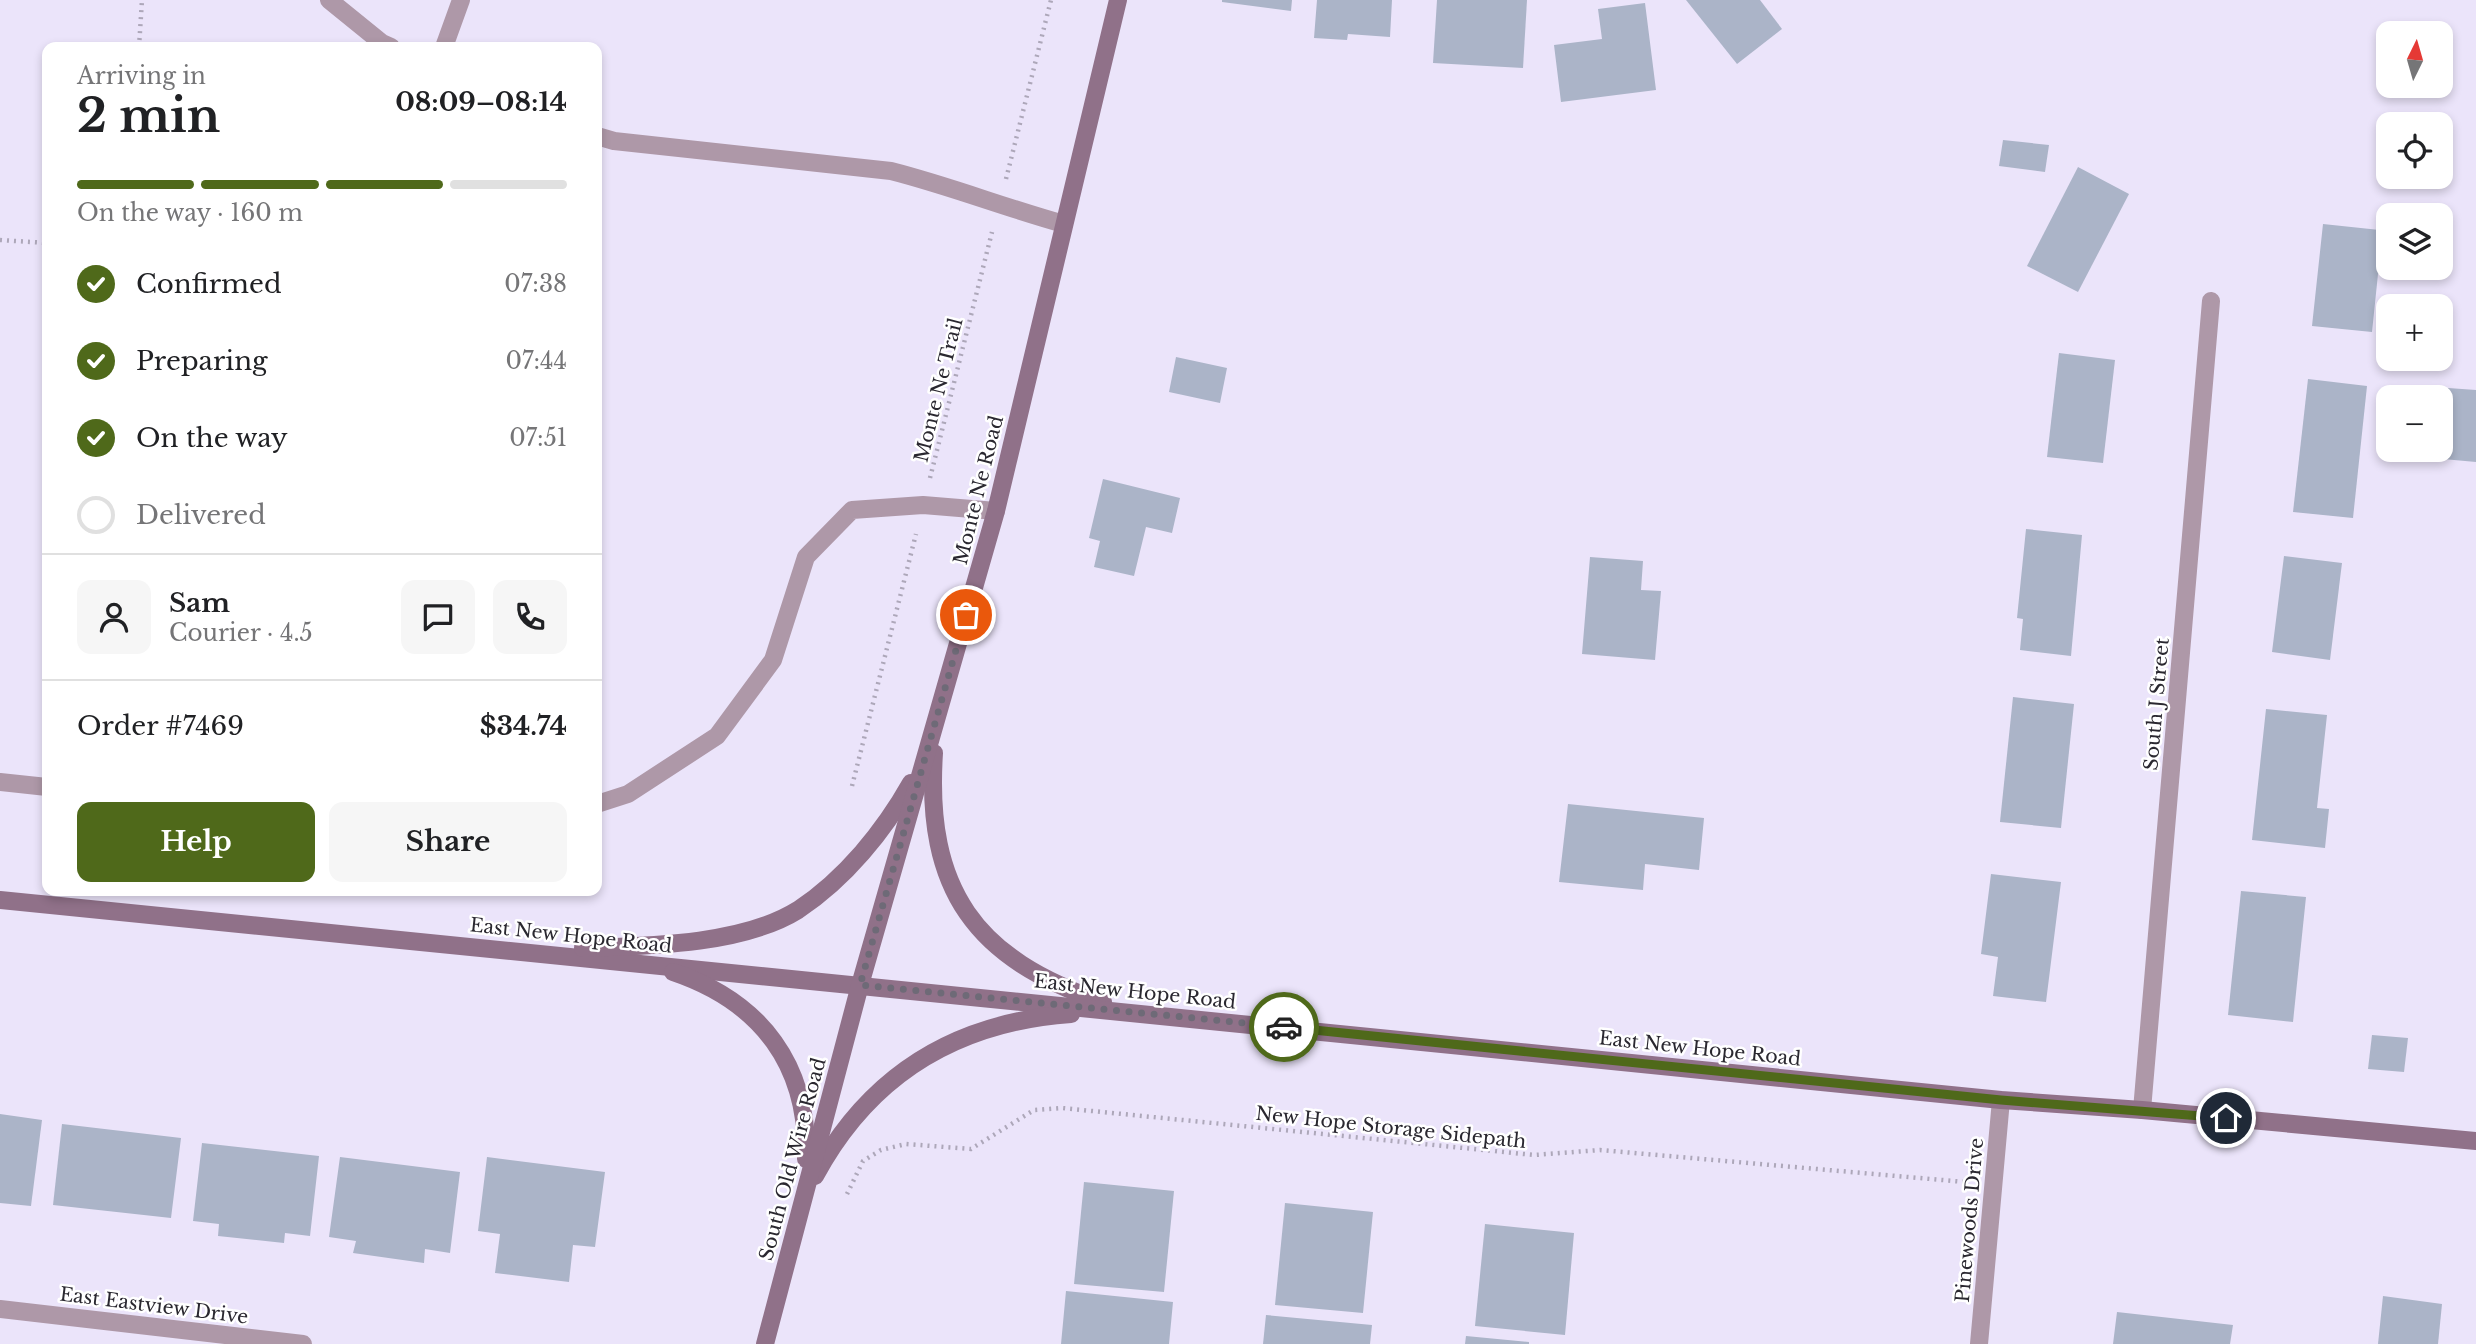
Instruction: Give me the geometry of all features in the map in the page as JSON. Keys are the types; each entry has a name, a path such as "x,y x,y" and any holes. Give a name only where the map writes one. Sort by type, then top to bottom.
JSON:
{"street":[{"path":"329,0 381,42"},
{"path":"446,42 461,0"},
{"name":"Monte Ne Road","path":"860,985 996,511 1118,0"},
{"path":"602,137 614,141 891,171 930,181 999,206 1064,223"},
{"name":"South J Street","path":"2142,1110 2211,301"},
{"path":"602,802 628,794 717,736 773,660 806,557 852,510 923,505 996,511"},
{"path":"943,693 934,745 934,819 943,866 963,910 977,928 1018,962 1073,991 1137,1013"},
{"path":"514,950 692,942 733,934 796,911 845,870 891,816 910,784 934,728"},
{"path":"0,782 42,786"},
{"name":"East New Hope Road","path":"0,900 2001,1100 2142,1110 2476,1141"},
{"path":"636,963 685,976 708,986 731,1000 768,1033 795,1077 805,1117 807,1139 803,1197"},
{"name":"South Old Wire Road","path":"765,1344 860,985"},
{"path":"803,1197 836,1139 855,1116 903,1072 934,1051 964,1036 1026,1019 1097,1012 1137,1013"},
{"name":"Pinewoods Drive","path":"1979,1344 2001,1100"},
{"name":"East Eastview Drive","path":"0,1308 303,1344"}],"path":[{"path":"139,42 142,0"},
{"name":"Monte Ne Trail","path":"852,786 1051,0"},
{"path":"0,240 42,243"},
{"name":"New Hope Storage Sidepath","path":"847,1194 863,1161 881,1150 906,1144 971,1149 1034,1111 1062,1108 1534,1156 1600,1150 1967,1182"}],"building":[{"path":"1222,0 1292,0 1291,11"},
{"path":"1317,0 1392,0 1390,37 1348,34 1347,40 1314,38"},
{"path":"1437,0 1527,0 1523,68 1433,63"},
{"path":"1686,0 1760,0 1782,29 1737,64"},
{"path":"1645,3 1656,90 1561,102 1554,45 1602,39 1598,9"},
{"path":"2003,140 2049,145 2045,172 1999,166"},
{"path":"2078,167 2129,194 2078,292 2027,266"},
{"path":"2323,224 2376,230 2377,280 2372,332 2312,326"},
{"path":"2059,353 2115,360 2103,463 2047,457"},
{"path":"1176,357 1227,368 1220,403 1169,392"},
{"path":"2308,379 2367,386 2353,518 2293,512"},
{"path":"2453,388 2476,390 2476,462 2453,460"},
{"path":"1103,479 1180,498 1172,533 1146,527 1134,576 1094,567 1100,541 1089,538"},
{"path":"2026,529 2082,535 2071,656 2020,650 2023,619 2017,618"},
{"path":"2284,556 2342,563 2330,660 2272,652"},
{"path":"1590,557 1643,561 1641,590 1661,591 1655,660 1582,654"},
{"path":"2013,697 2074,704 2061,828 2000,822"},
{"path":"2266,709 2327,715 2317,808 2329,809 2325,848 2252,840"},
{"path":"1568,804 1704,818 1699,870 1645,864 1643,890 1559,882"},
{"path":"1991,874 2061,882 2046,1002 1993,996 1998,957 1981,954"},
{"path":"2241,891 2306,897 2293,1022 2228,1015"},
{"path":"2372,1035 2408,1038 2404,1072 2368,1069"},
{"path":"0,1114 42,1120 31,1206 0,1203"},
{"path":"62,1124 181,1138 171,1218 53,1205"},
{"path":"202,1143 319,1156 310,1236 285,1233 284,1243 218,1236 219,1224 193,1221"},
{"path":"340,1157 460,1172 450,1253 425,1249 424,1263 353,1253 356,1241 329,1237"},
{"path":"487,1157 605,1172 595,1247 573,1245 569,1282 495,1273 500,1234 478,1231"},
{"path":"1084,1182 1174,1191 1164,1292 1074,1284"},
{"path":"1285,1203 1373,1212 1363,1313 1275,1305"},
{"path":"1485,1224 1574,1233 1565,1335 1475,1326"},
{"path":"1066,1291 1173,1302 1169,1344 1061,1344"},
{"path":"2383,1296 2442,1304 2438,1344 2378,1344"},
{"path":"2117,1312 2233,1325 2230,1344 2113,1344"},
{"path":"1266,1315 1372,1325 1370,1344 1263,1344"},
{"path":"1466,1336 1529,1342 1529,1344 1465,1344"}],"way so far":[{"path":"966,615 860,985 1284,1027"}],"route":[{"path":"1284,1027 2001,1100 2226,1118"}]}
